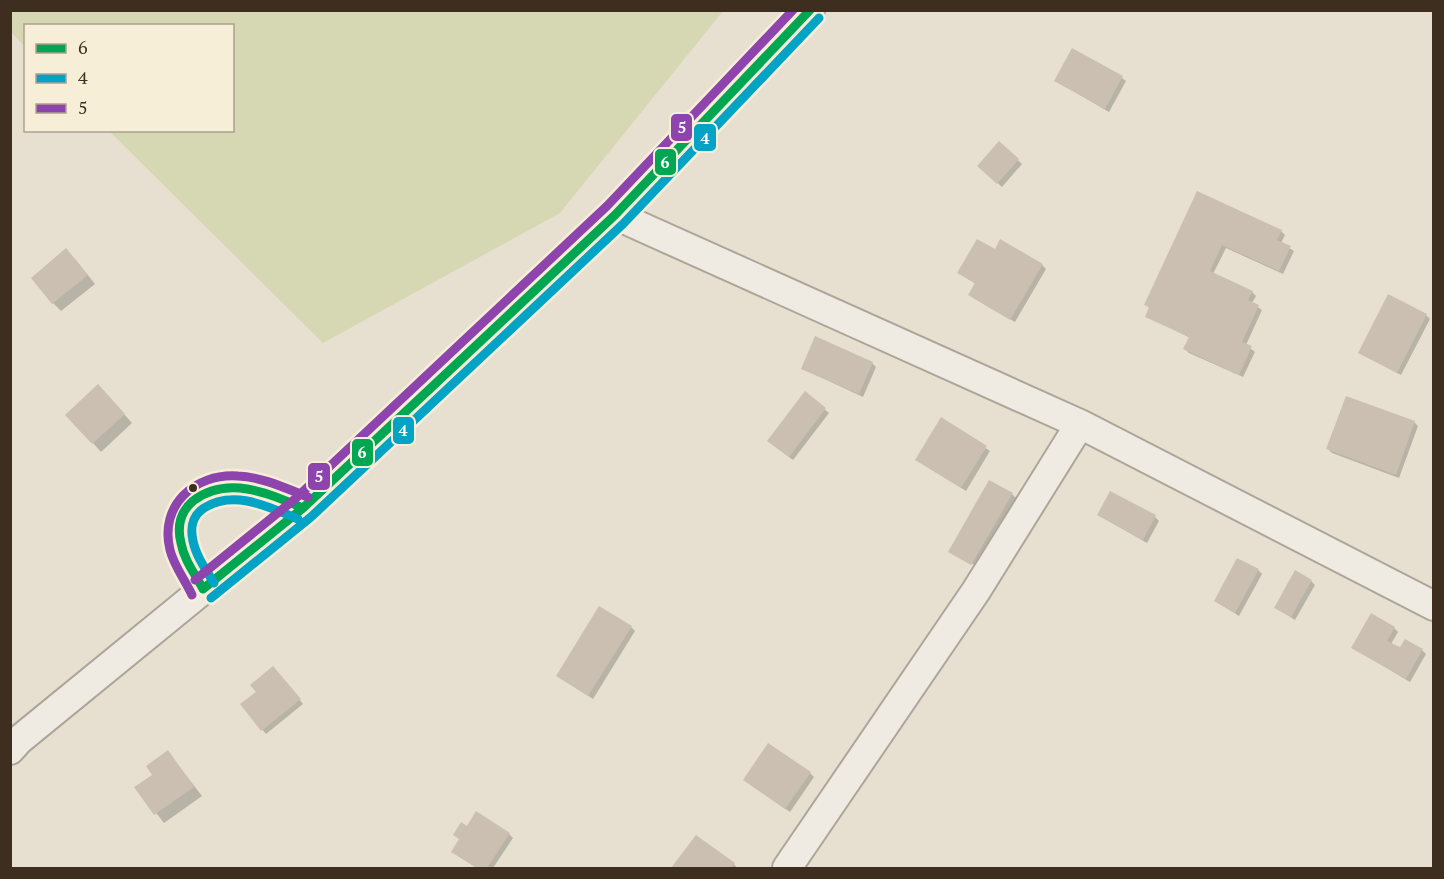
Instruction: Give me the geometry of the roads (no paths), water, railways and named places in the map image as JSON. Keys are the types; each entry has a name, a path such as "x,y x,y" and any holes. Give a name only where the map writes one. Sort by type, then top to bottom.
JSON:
{"street":[{"path":"13,744 303,508 615,215 810,10"},
{"path":"615,215 1080,424 1434,606"},
{"path":"787,868 976,591 1080,424"},
{"path":"203,590 182,546 178,523 188,505 202,495 226,485 264,492 303,508"}]}
